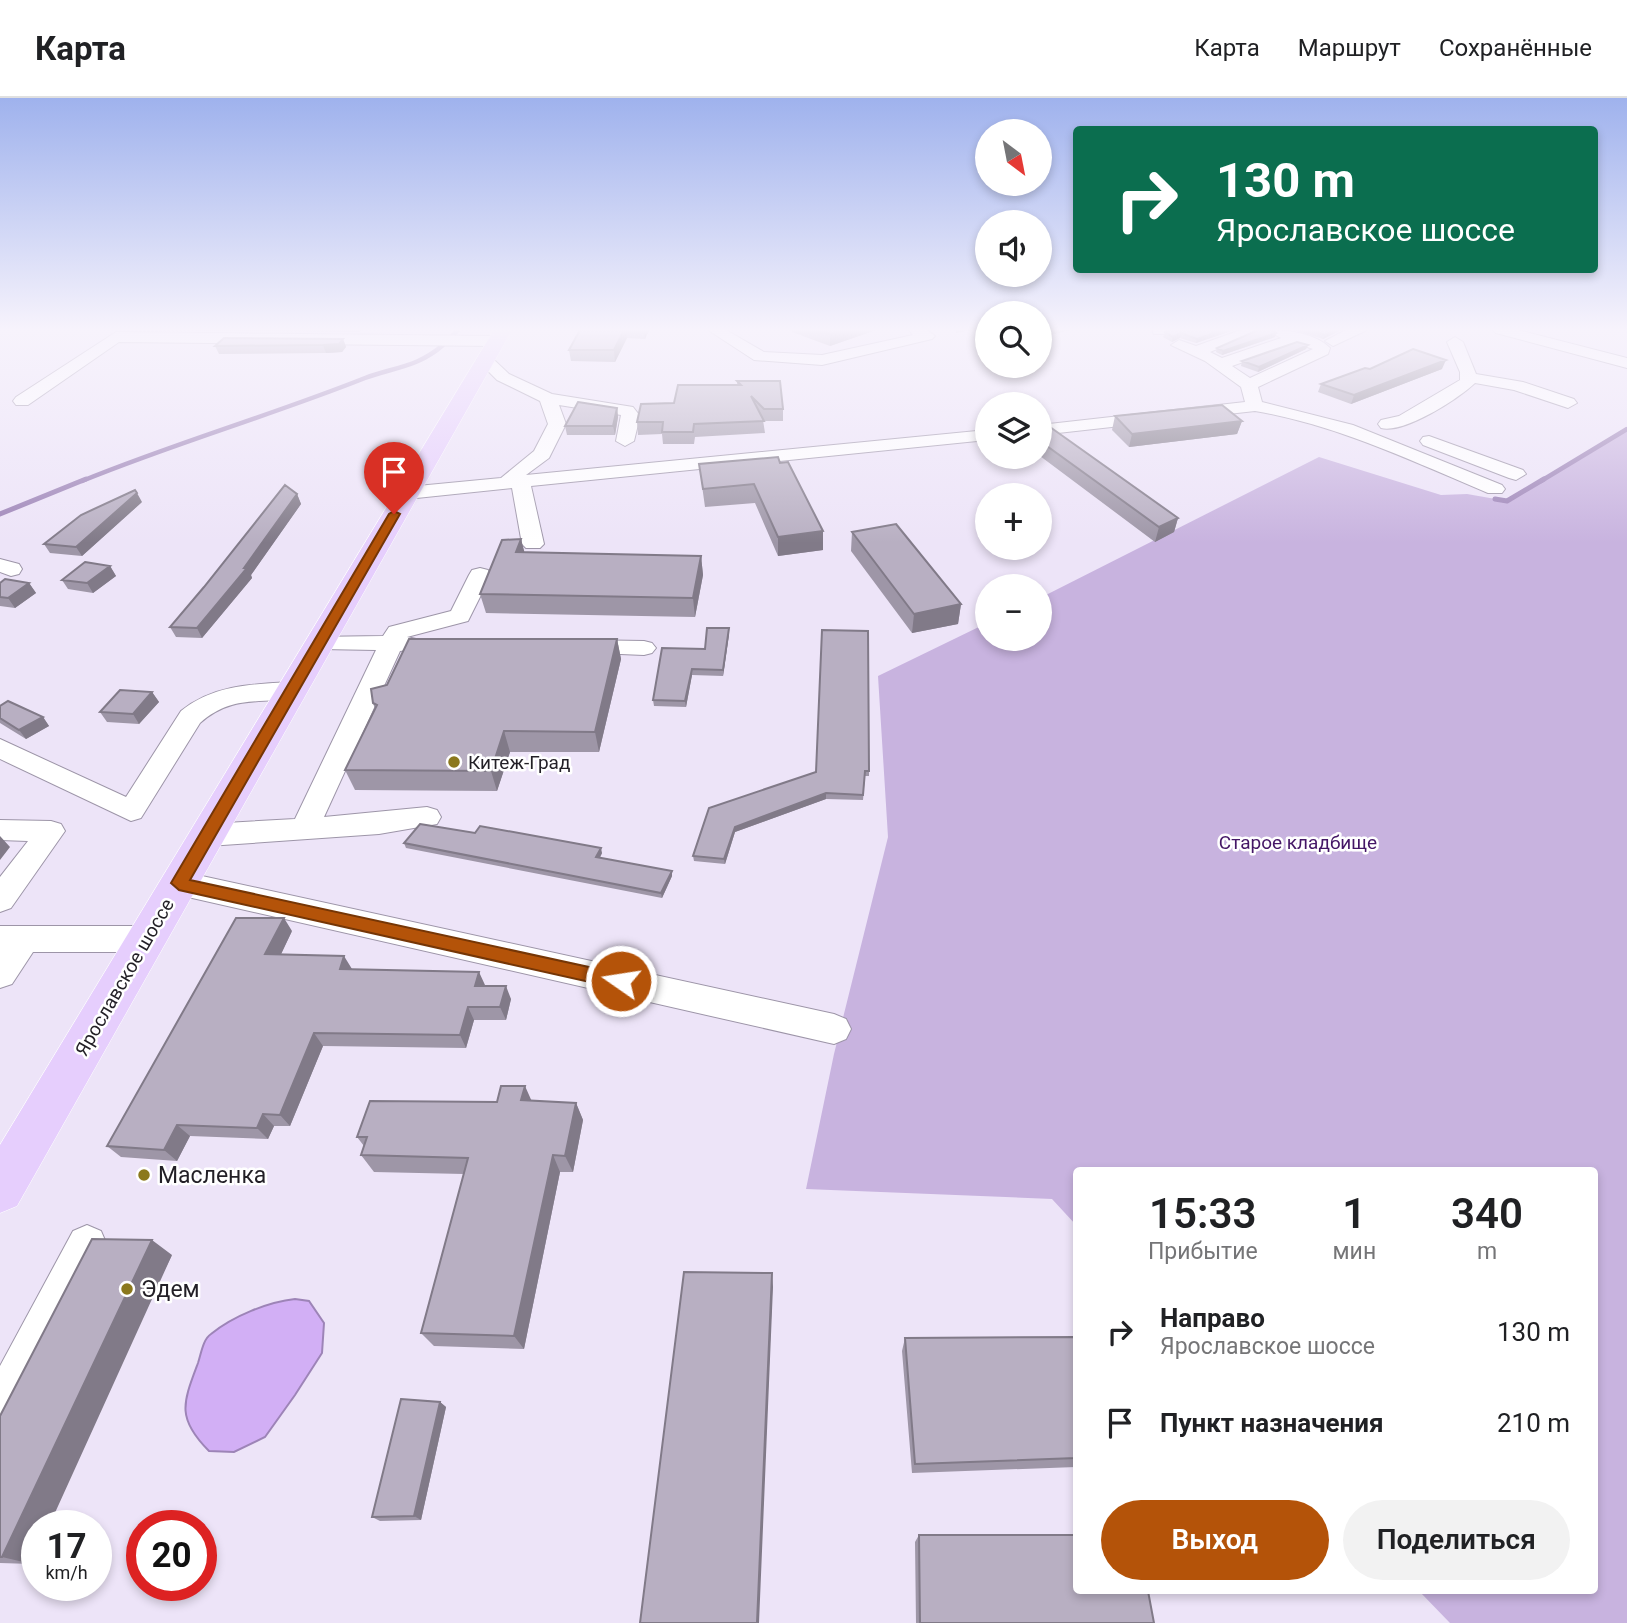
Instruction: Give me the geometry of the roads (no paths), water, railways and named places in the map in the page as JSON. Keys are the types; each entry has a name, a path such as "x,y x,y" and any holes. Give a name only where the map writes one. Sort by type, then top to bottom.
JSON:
{"main road":[{"name":"Ярославское шоссе","path":"0,1189 461,401"}],"street":[{"path":"513,484 533,460 542,454 564,424 550,401"},
{"path":"569,401 621,409 631,416 627,433 596,425"},
{"path":"1254,401 1255,406"},
{"path":"1387,424 1405,420 1436,401"},
{"path":"1562,401 1568,403"},
{"path":"1052,429 1255,406 1296,412 1337,425 1495,489"},
{"path":"1337,425 1368,416 1516,474"},
{"path":"407,493 975,436"},
{"path":"513,484 533,544"},
{"path":"305,828 397,632 460,616 480,575"},
{"path":"321,642 448,644"},
{"path":"563,647 644,648"},
{"path":"0,748 131,811 190,717 200,707 226,695 292,690"},
{"path":"208,835 427,817"},
{"path":"0,830 51,831 0,900"},
{"path":"179,883 834,1029"},
{"path":"0,974 12,939 147,939"},
{"path":"0,1411 88,1245"}],"waterway":[{"path":"82,481 303,401"},
{"path":"1541,481 1627,429"},
{"path":"0,514 86,479"},
{"path":"1495,499 1507,501 1544,479"}],"place":[{"name":"Китеж-Град","path":"454,762"},
{"name":"Масленка","path":"144,1175"},
{"name":"Эдем","path":"127,1289"}],"park label":[{"name":"Старое кладбище","path":"1298,842"}]}
